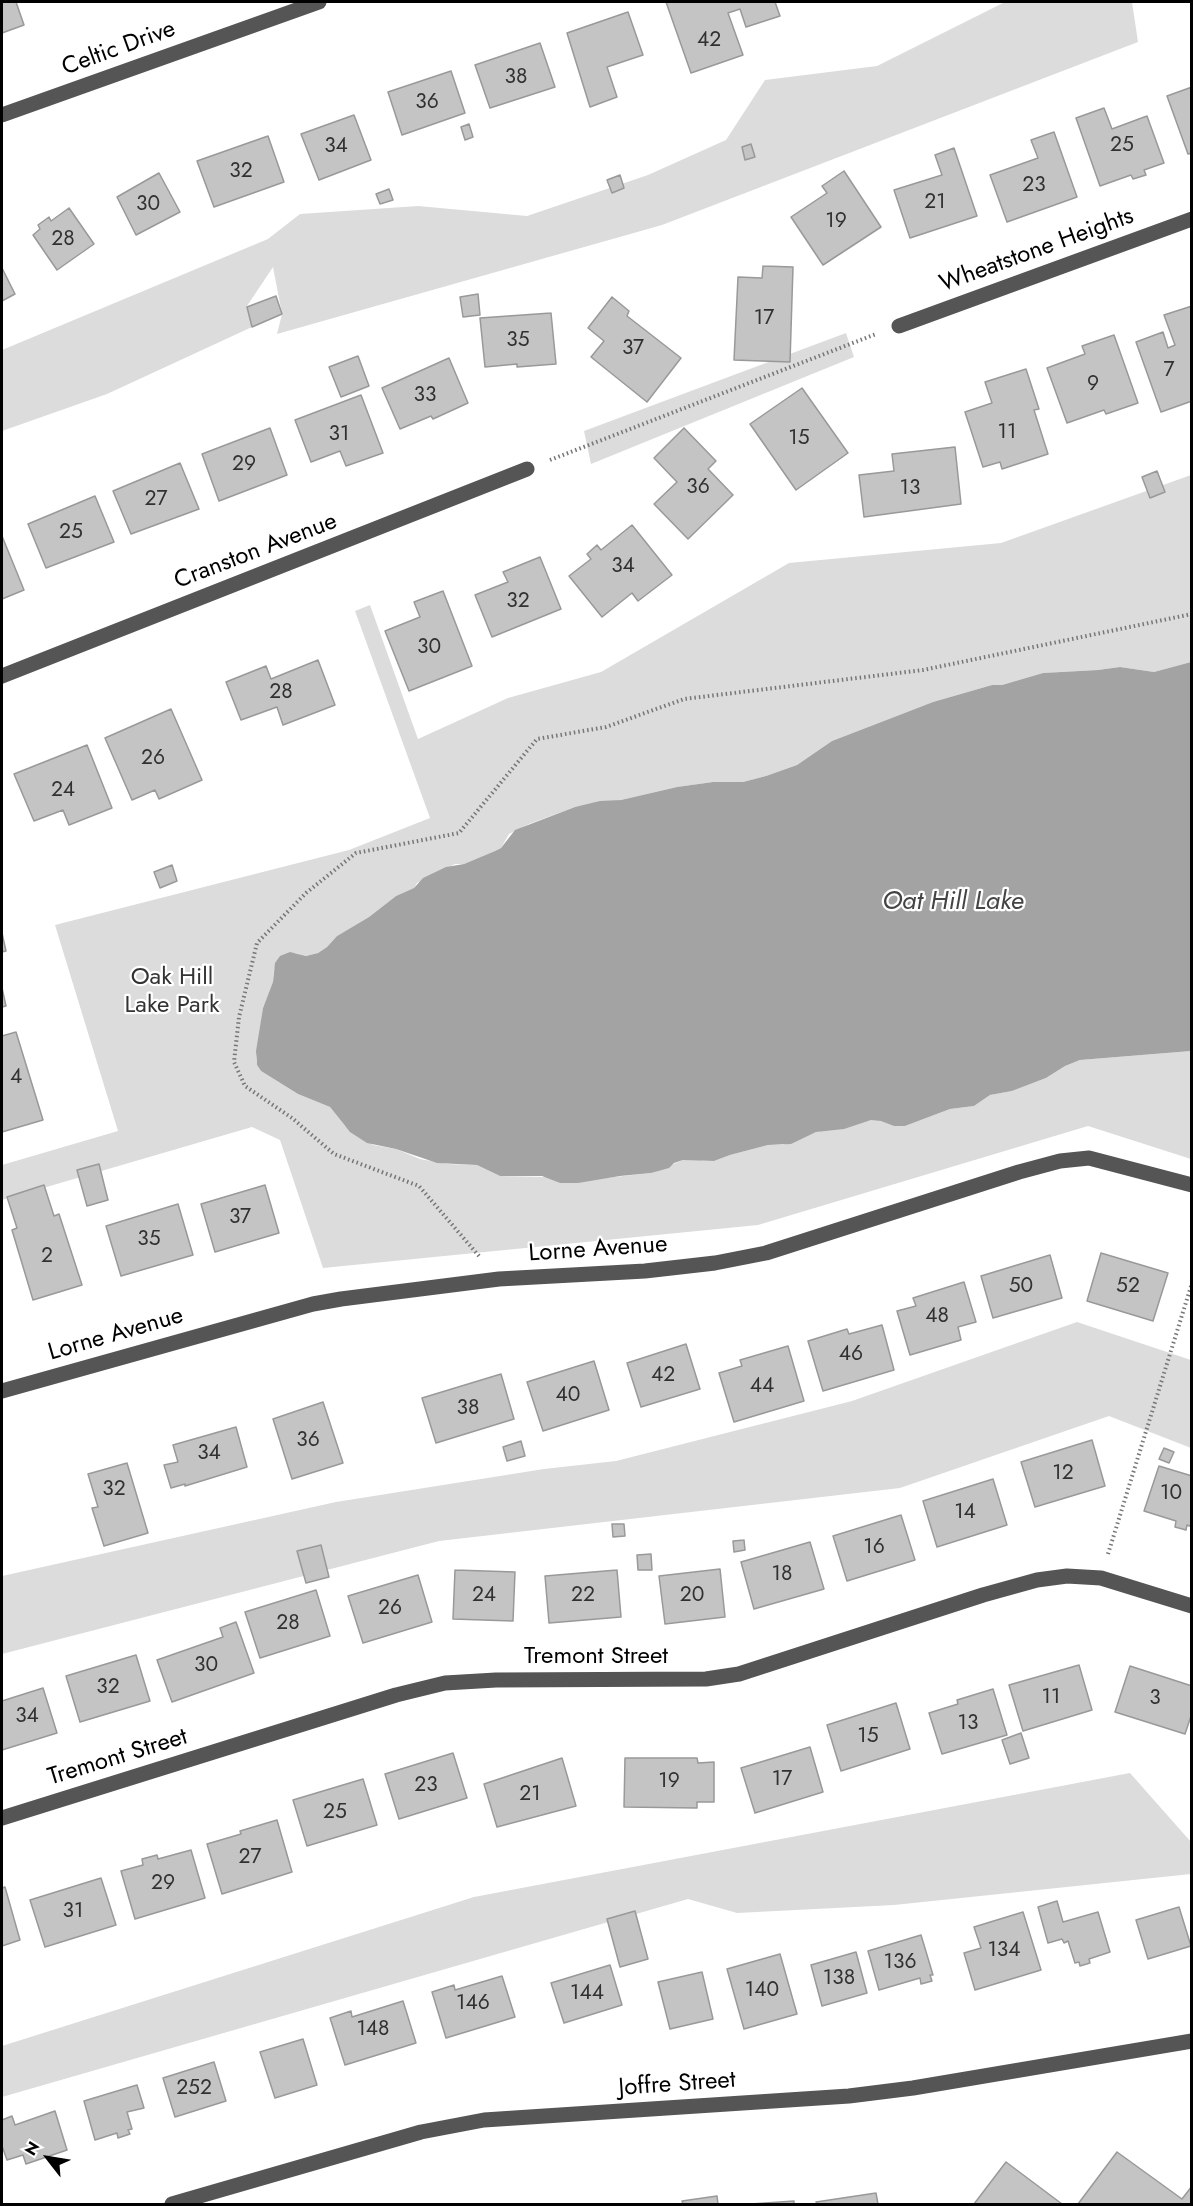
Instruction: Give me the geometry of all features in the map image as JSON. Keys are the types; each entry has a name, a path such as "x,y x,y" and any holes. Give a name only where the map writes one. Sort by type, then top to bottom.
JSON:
{"street":[{"name":"Celtic Drive","path":"2,115 319,2"},
{"name":"Wheatstone Heights","path":"899,326 1191,219"},
{"name":"Cranston Avenue","path":"2,676 527,469"},
{"name":"Lorne Avenue","path":"2,1391 314,1304 341,1299 499,1280 645,1271 715,1263 766,1253 1018,1172 1060,1161 1089,1158 1191,1185"},
{"name":"Tremont Street","path":"2,1818 396,1695 445,1683 496,1680 706,1679 739,1674 983,1595 1036,1580 1067,1576 1101,1578 1191,1606"},
{"name":"Joffre Street","path":"172,2205 222,2197 421,2132 484,2120 849,2096 913,2088 1191,2041"}],"path":[{"path":"527,469 899,326"},
{"path":"499,1280 419,1186 334,1154 292,1118 245,1086 234,1062 239,1017 256,943 306,893 356,853 459,833 537,739 606,727 684,699 923,670 1191,614"},
{"path":"1101,1578 1191,1283"}],"green space":[{"path":"1005,2 1132,2 1138,42 662,225 277,334 282,314 273,267 247,306 252,327 107,394 2,431 2,350 268,239 300,214 418,206 527,216 648,175 726,140 765,80 877,66"},
{"path":"846,333 854,357 591,464 584,431"},
{"name":"Oak Hill Lake Park","path":"1191,475 1191,662 1154,672 1120,667 1043,673 1002,685 992,685 933,702 832,741 797,765 766,776 743,782 713,782 677,787 621,800 575,807 529,824 509,834 501,848 464,864 455,864 417,883 414,888 396,896 369,917 337,936 318,953 306,956 295,953 274,969 273,983 263,1008 256,1058 261,1071 298,1094 330,1107 345,1126 373,1145 396,1149 420,1159 447,1164 477,1165 500,1176 548,1177 560,1183 651,1173 683,1160 714,1161 768,1145 783,1145 816,1132 871,1120 881,1120 894,1126 905,1126 950,1109 974,1106 990,1095 1012,1091 1046,1078 1080,1060 1191,1051 1191,1159 1088,1126 758,1225 323,1268 280,1140 252,1127 2,1200 2,1165 118,1131 55,925 349,850 430,818 355,611 370,605 418,739 508,698 601,672 789,563 1001,543"},
{"path":"1077,1322 1191,1360 1191,1448 1109,1416 900,1488 439,1541 2,1654 2,1576 336,1502 544,1469 616,1461 852,1401"},
{"path":"1130,1773 1191,1842 1191,1874 894,1905 737,1913 688,1899 2,2097 2,2046 474,1897"}],"water":[{"name":"Oat Hill Lake","path":"1191,662 1191,1051 1080,1060 1046,1078 1012,1091 990,1095 974,1106 950,1109 905,1126 894,1126 871,1120 844,1129 816,1132 791,1144 768,1145 714,1161 683,1160 674,1163 669,1168 651,1173 578,1183 560,1183 542,1176 500,1176 477,1165 437,1163 396,1149 367,1143 350,1132 330,1107 298,1094 261,1071 257,1065 256,1051 263,1008 273,982 275,963 280,956 290,952 306,956 318,953 337,936 369,917 396,896 414,888 423,878 446,867 464,864 501,848 515,830 575,807 600,801 621,800 677,787 713,782 743,782 766,776 797,765 832,741 933,702 992,685 1002,685 1043,673 1120,667 1154,672"}],"building":[{"path":"2,2 16,2 24,25 2,33"},
{"path":"666,2 775,2 780,16 746,27 740,9 728,13 743,55 691,73"},
{"path":"628,12 643,55 607,67 617,97 590,107 567,33"},
{"path":"540,43 555,87 490,108 475,65"},
{"path":"451,71 465,113 402,135 388,92"},
{"path":"1192,87 1192,153 1188,154 1167,96"},
{"path":"1104,108 1112,129 1147,116 1164,163 1144,170 1146,175 1133,179 1131,175 1100,186 1076,118"},
{"path":"354,115 371,160 319,180 301,134"},
{"path":"469,124 473,137 465,140 461,127"},
{"path":"1054,132 1077,197 1007,222 990,175 1038,158 1031,140"},
{"path":"268,136 284,182 214,207 197,161"},
{"path":"751,144 755,157 745,160 742,147"},
{"path":"954,148 977,216 910,238 894,190 942,175 935,155"},
{"path":"844,171 881,227 823,265 791,217 827,193 822,186"},
{"path":"159,173 180,212 136,235 117,197"},
{"path":"620,175 624,188 612,193 607,180"},
{"path":"389,189 393,200 380,204 376,194"},
{"path":"69,208 94,244 57,270 33,235 40,229 38,225 49,217 51,221"},
{"path":"763,266 793,267 790,362 734,360 738,277 762,278"},
{"path":"2,268 15,294 2,301"},
{"path":"478,294 480,315 463,317 460,297"},
{"path":"276,296 282,314 252,327 247,307"},
{"path":"612,297 629,311 627,316 681,358 647,402 591,357 604,341 588,328"},
{"path":"1192,306 1192,401 1161,412 1136,342 1163,332 1168,348 1175,345 1164,315"},
{"path":"551,313 556,364 485,367 480,318"},
{"path":"1114,335 1138,403 1106,414 1104,410 1067,423 1047,368 1085,354 1082,346"},
{"path":"358,356 369,386 341,397 329,367"},
{"path":"449,358 468,403 433,419 431,416 400,429 382,388"},
{"path":"1026,369 1039,409 1034,410 1048,454 1002,469 1000,462 983,467 965,412 992,403 985,382"},
{"path":"802,388 848,453 796,490 750,424"},
{"path":"361,395 383,453 346,466 340,451 311,462 295,420"},
{"path":"270,428 287,475 219,501 202,454"},
{"path":"684,428 716,461 708,469 733,495 688,539 654,504 677,482 654,458"},
{"path":"955,447 961,504 864,517 859,475 894,471 892,454"},
{"path":"180,463 199,509 131,534 113,491"},
{"path":"1157,471 1165,492 1150,498 1142,477"},
{"path":"95,496 114,542 46,568 28,524"},
{"path":"632,525 672,575 638,601 632,593 602,617 569,576 591,559 587,554 597,545 601,550"},
{"path":"2,536 24,590 2,599"},
{"path":"540,557 561,609 492,637 475,595 508,582 503,572"},
{"path":"443,591 472,666 409,691 385,631 420,617 414,602"},
{"path":"318,660 335,705 283,725 277,707 241,720 226,682 266,666 271,679"},
{"path":"171,709 202,780 159,799 155,790 132,800 105,738"},
{"path":"87,745 112,808 69,825 63,810 34,821 14,774"},
{"path":"172,865 177,881 160,888 154,872"},
{"path":"2,933 6,951 2,952"},
{"path":"2,988 6,1006 2,1007"},
{"path":"16,1032 43,1120 2,1132 2,1036"},
{"path":"99,1164 108,1200 87,1206 77,1170"},
{"path":"44,1185 54,1216 59,1214 82,1285 33,1300 12,1230 17,1228 7,1197"},
{"path":"265,1185 279,1233 215,1252 201,1204"},
{"path":"178,1204 193,1255 121,1276 106,1226"},
{"path":"1101,1253 1168,1273 1153,1321 1087,1301"},
{"path":"1050,1255 1062,1298 993,1318 981,1276"},
{"path":"964,1282 976,1322 958,1327 961,1340 910,1355 897,1311 916,1306 913,1298"},
{"path":"882,1325 894,1370 823,1391 808,1341 847,1329 849,1334"},
{"path":"686,1344 700,1389 641,1407 627,1363"},
{"path":"788,1346 804,1401 734,1422 719,1373 742,1366 740,1360"},
{"path":"594,1361 609,1410 543,1431 527,1382"},
{"path":"501,1374 514,1419 436,1443 422,1398"},
{"path":"323,1402 343,1463 292,1479 273,1419"},
{"path":"236,1427 247,1467 185,1486 185,1484 171,1488 164,1465 178,1462 173,1445"},
{"path":"1092,1440 1105,1486 1035,1507 1021,1462"},
{"path":"521,1441 525,1456 507,1461 503,1447"},
{"path":"1164,1448 1174,1452 1169,1463 1159,1459"},
{"path":"127,1463 148,1533 104,1546 92,1508 98,1507 88,1474"},
{"path":"1159,1466 1192,1476 1192,1527 1187,1525 1186,1530 1175,1527 1176,1521 1144,1511"},
{"path":"993,1479 1007,1525 937,1547 923,1501"},
{"path":"901,1515 915,1560 847,1581 833,1536"},
{"path":"612,1524 624,1524 625,1536 613,1537"},
{"path":"744,1540 745,1550 734,1552 733,1541"},
{"path":"810,1542 824,1589 754,1609 741,1562"},
{"path":"321,1545 329,1577 306,1583 297,1551"},
{"path":"651,1554 652,1570 638,1570 637,1555"},
{"path":"720,1569 725,1617 665,1624 659,1576"},
{"path":"455,1570 515,1572 513,1621 453,1619"},
{"path":"617,1570 621,1617 549,1623 545,1576"},
{"path":"418,1575 432,1622 363,1643 348,1596"},
{"path":"316,1590 330,1636 260,1658 245,1612"},
{"path":"236,1622 254,1673 172,1702 157,1660 223,1637 220,1628"},
{"path":"136,1655 150,1701 80,1722 66,1676"},
{"path":"1079,1665 1092,1710 1023,1731 1009,1685"},
{"path":"1130,1666 1192,1686 1192,1713 1185,1734 1115,1712"},
{"path":"43,1688 57,1733 2,1750 2,1701"},
{"path":"993,1689 1007,1735 942,1754 929,1713 958,1704 957,1700"},
{"path":"896,1703 910,1749 841,1771 827,1725"},
{"path":"1021,1733 1029,1758 1010,1764 1002,1740"},
{"path":"810,1747 823,1792 755,1813 741,1768"},
{"path":"453,1753 467,1798 399,1819 385,1774"},
{"path":"562,1758 576,1806 497,1827 484,1784"},
{"path":"625,1758 697,1758 698,1763 714,1762 714,1802 697,1802 697,1808 624,1807"},
{"path":"363,1779 377,1825 307,1846 293,1800"},
{"path":"277,1820 292,1872 222,1894 207,1844"},
{"path":"191,1850 205,1898 135,1919 121,1871 143,1865 142,1859 157,1855 158,1859"},
{"path":"101,1878 116,1925 45,1947 30,1900"},
{"path":"5,1887 20,1940 2,1946 2,1888"},
{"path":"1057,1901 1063,1922 1098,1912 1110,1952 1089,1959 1090,1963 1080,1966 1079,1962 1075,1963 1068,1941 1064,1943 1062,1939 1048,1943 1038,1907"},
{"path":"1179,1907 1191,1946 1148,1959 1136,1920"},
{"path":"635,1911 648,1959 620,1967 607,1919"},
{"path":"1023,1912 1041,1970 975,1990 964,1953 981,1948 974,1927"},
{"path":"921,1935 933,1975 930,1975 932,1981 921,1984 920,1978 879,1990 868,1951"},
{"path":"856,1952 867,1993 822,2006 811,1965"},
{"path":"780,1954 797,2014 744,2029 727,1969"},
{"path":"610,1965 622,2005 564,2023 551,1983"},
{"path":"702,1972 713,2019 670,2029 658,1982"},
{"path":"502,1976 515,2017 446,2038 432,1992 454,1985 455,1990"},
{"path":"403,2001 416,2043 345,2065 330,2018 351,2011 352,2017"},
{"path":"303,2039 317,2085 275,2098 260,2052"},
{"path":"214,2062 226,2101 175,2117 163,2078"},
{"path":"137,2085 144,2108 127,2112 132,2129 128,2130 130,2134 118,2138 117,2133 95,2140 84,2101"},
{"path":"55,2111 67,2150 26,2164 23,2155 7,2160 2,2146 2,2120 12,2116 15,2125"},
{"path":"1117,2152 1182,2199 1192,2186 1192,2204 1078,2204"},
{"path":"1006,2162 1062,2204 974,2204"},
{"path":"876,2193 878,2204 817,2204 816,2202"},
{"path":"717,2196 718,2204 683,2204 682,2201"},
{"path":"794,2201 794,2204 751,2204"}]}
